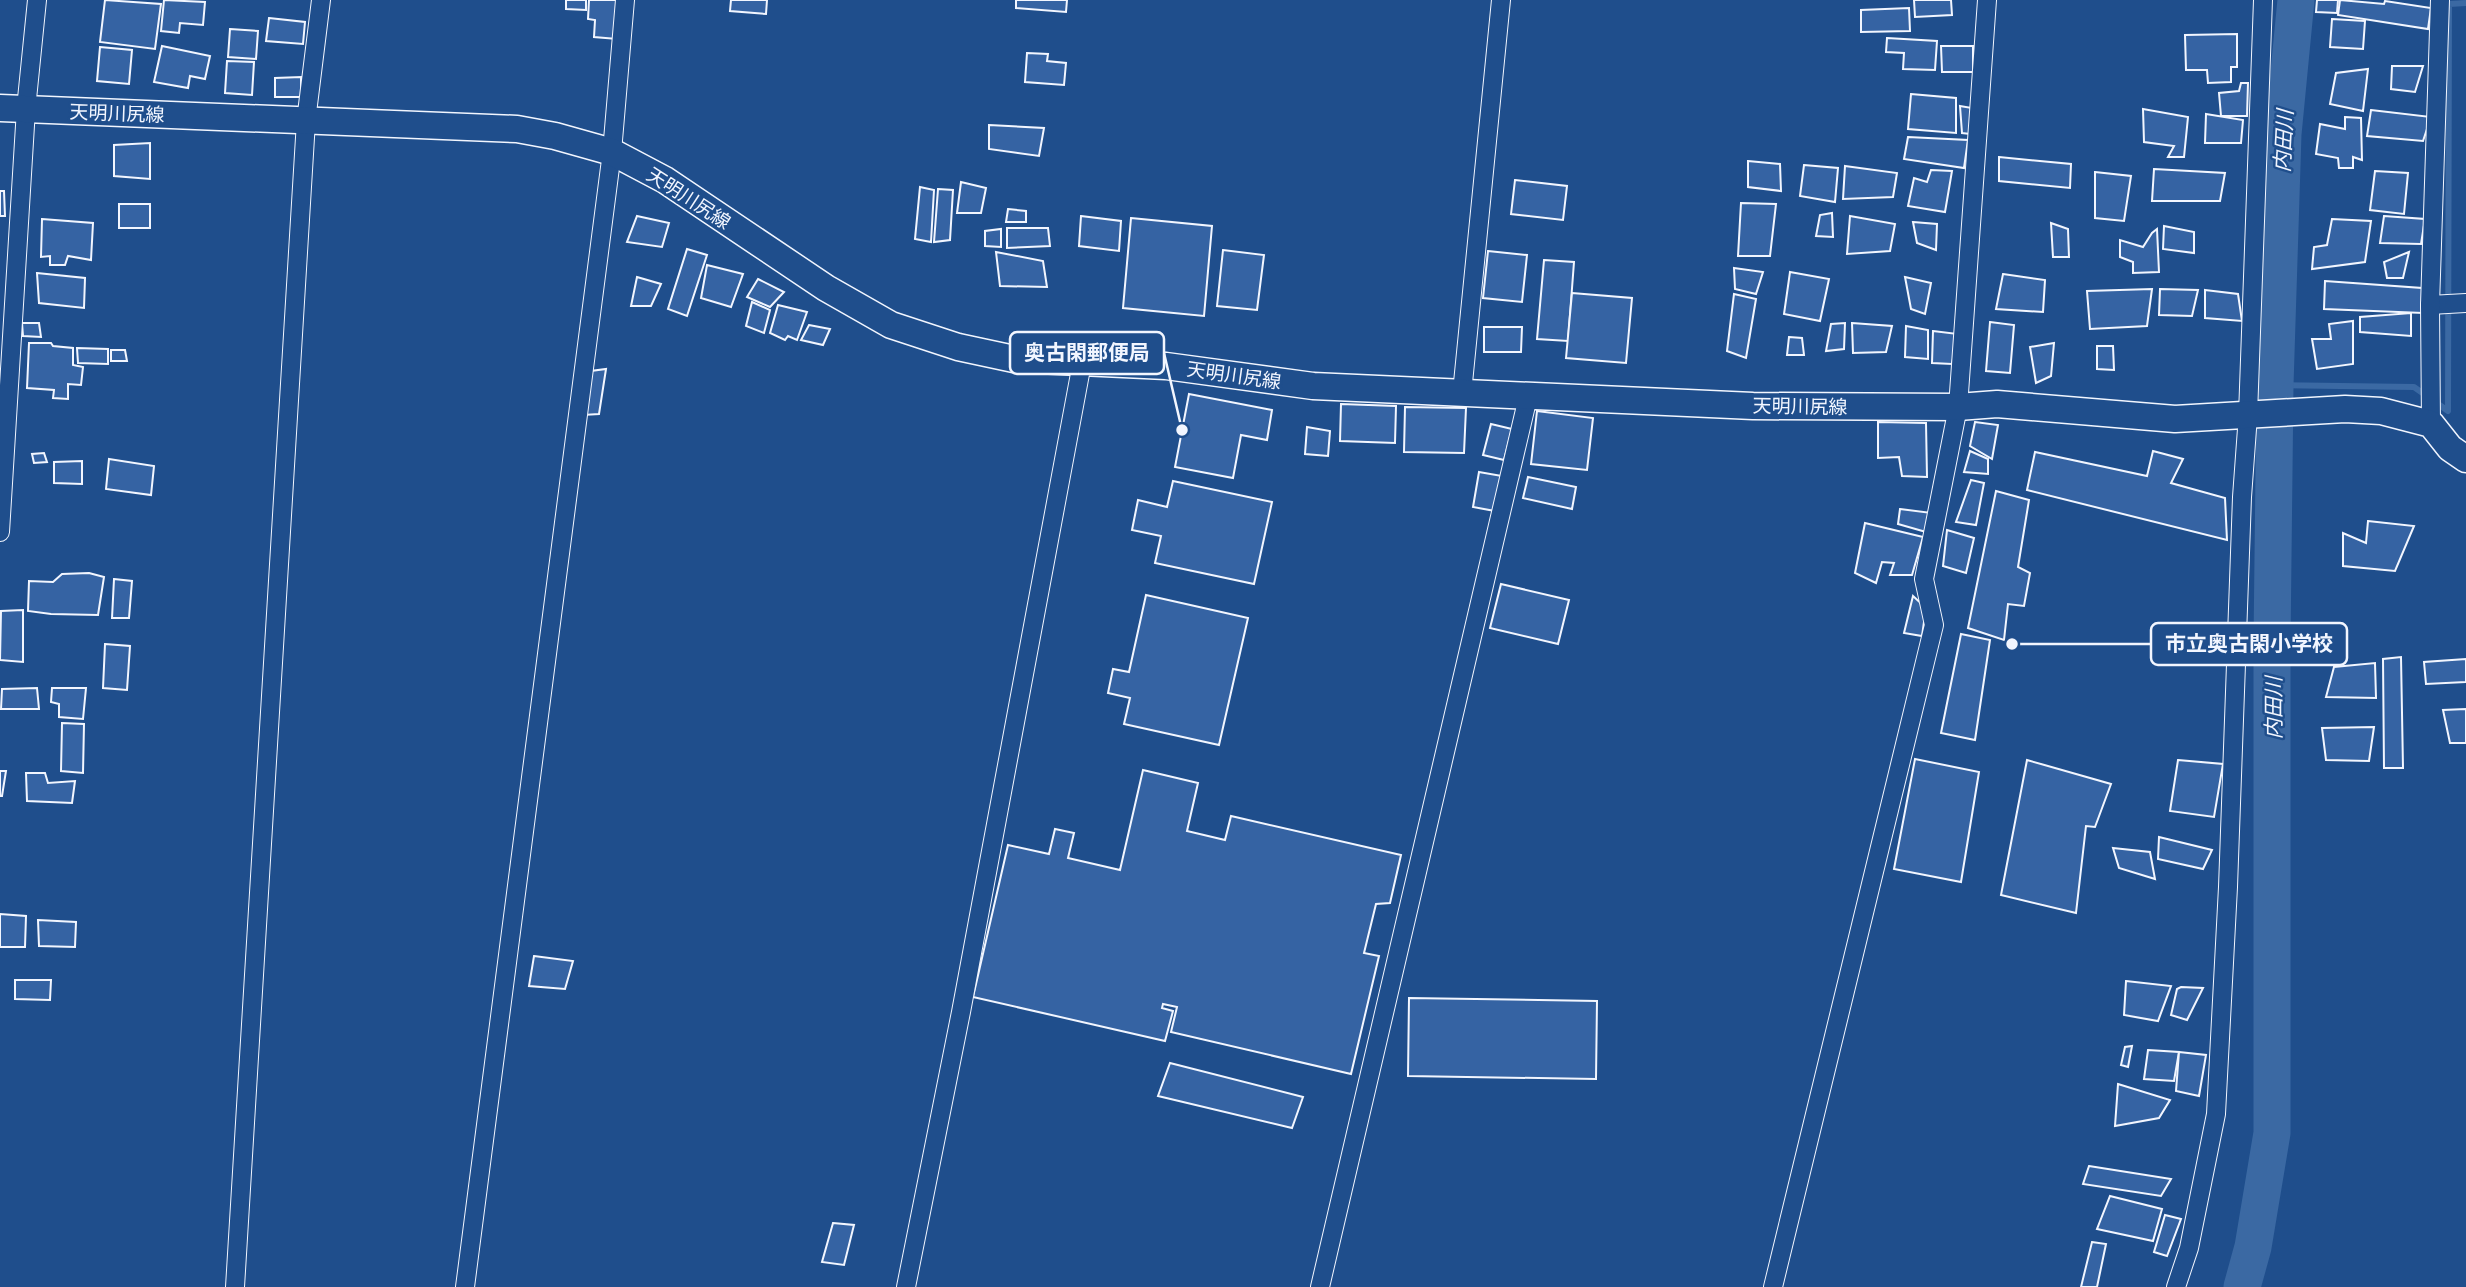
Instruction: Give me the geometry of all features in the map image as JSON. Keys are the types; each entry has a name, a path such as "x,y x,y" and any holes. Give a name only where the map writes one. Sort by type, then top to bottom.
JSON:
{"main road":[{"name":"天明川尻線","path":"13,109 517,130 555,135 612,152 665,180 826,288 891,325 958,347 1014,359 1166,366 1312,386 1528,397 1753,406 1958,407 1997,404 2175,419 2345,409 2381,411 2431,424"},
{"path":"2431,424 2449,448 2466,459"}],"street":[{"path":"0,532 13,109 37,0"},
{"path":"235,1287 306,121 321,0"},
{"path":"465,1287 612,152 625,0"},
{"path":"1462,393 1501,0"},
{"path":"1773,1287 1934,625 1924,579 1958,407 1987,0"},
{"path":"2176,1287 2189,1248 2216,1114 2228,887 2242,497 2253,415 2263,0"},
{"path":"2431,424 2430,305 2440,0"},
{"path":"2430,305 2466,303"},
{"path":"906,1287 961,1012 1082,363"},
{"path":"1320,1287 1528,397"}],"building":[{"path":"105,0 161,4 155,49 100,42"},
{"path":"164,0 205,2 203,25 180,23 179,33 161,31"},
{"path":"566,0 586,0 586,10 566,9"},
{"path":"589,0 620,0 617,39 594,37 595,20 588,19"},
{"path":"731,0 767,0 766,14 730,11"},
{"path":"1016,0 1067,0 1066,12 1016,8"},
{"path":"1914,0 1951,0 1952,15 1915,17"},
{"path":"2317,0 2338,0 2337,13 2316,12"},
{"path":"2340,0 2384,4 2385,1 2431,8 2428,29 2338,15"},
{"path":"1909,8 1910,31 1861,32 1861,10"},
{"path":"269,18 305,22 303,44 266,41"},
{"path":"2332,19 2365,21 2363,49 2330,47"},
{"path":"230,29 258,31 256,59 228,57"},
{"path":"2237,34 2237,67 2231,67 2231,82 2208,83 2207,70 2186,70 2185,35"},
{"path":"1887,38 1937,41 1935,70 1903,69 1904,53 1886,52"},
{"path":"162,46 210,56 205,79 190,76 188,88 154,82"},
{"path":"1941,46 1973,46 1973,72 1942,72"},
{"path":"100,47 132,50 129,84 97,81"},
{"path":"1027,53 1048,54 1047,61 1066,63 1064,85 1025,82"},
{"path":"227,61 254,62 252,95 225,93"},
{"path":"2392,66 2423,66 2415,92 2391,89"},
{"path":"2368,69 2363,111 2330,104 2336,73"},
{"path":"301,77 301,97 275,97 275,78"},
{"path":"2241,83 2248,83 2247,116 2221,116 2219,93 2239,91"},
{"path":"1911,94 1956,98 1956,133 1908,129"},
{"path":"1960,106 1972,108 1970,134 1962,133"},
{"path":"2143,109 2188,117 2184,157 2168,157 2174,146 2144,142"},
{"path":"2371,110 2431,117 2423,141 2367,136"},
{"path":"2206,114 2243,120 2241,143 2205,143"},
{"path":"2345,117 2361,118 2362,160 2353,157 2353,168 2339,168 2338,158 2316,154 2320,124 2345,129"},
{"path":"989,125 1044,128 1039,156 989,149"},
{"path":"1908,137 1968,140 1964,168 1904,159"},
{"path":"150,143 150,179 114,176 114,145"},
{"path":"1999,157 2071,164 2070,188 1999,181"},
{"path":"1748,161 1780,164 1781,191 1748,187"},
{"path":"1804,165 1838,168 1835,202 1800,196"},
{"path":"1845,166 1897,173 1893,197 1843,199"},
{"path":"2154,169 2225,173 2220,201 2152,201"},
{"path":"1931,170 1952,171 1945,212 1908,206 1914,178 1927,182"},
{"path":"2375,171 2408,173 2404,214 2370,210"},
{"path":"2095,172 2131,176 2124,221 2095,218"},
{"path":"1515,180 1567,186 1563,220 1511,214"},
{"path":"961,182 986,188 981,213 957,213"},
{"path":"920,187 934,190 931,242 915,239"},
{"path":"938,189 953,190 950,240 934,242"},
{"path":"0,191 4,191 5,216 0,216"},
{"path":"1741,203 1776,204 1770,256 1738,256"},
{"path":"119,204 150,204 150,228 119,228"},
{"path":"1008,209 1026,211 1026,222 1006,222"},
{"path":"1832,213 1833,237 1816,236 1820,215"},
{"path":"637,216 669,223 662,247 627,242"},
{"path":"1081,216 1121,221 1119,251 1079,246"},
{"path":"1850,216 1895,224 1890,251 1847,254"},
{"path":"2384,216 2425,219 2421,244 2380,243"},
{"path":"1131,218 1212,226 1204,316 1123,308"},
{"path":"42,219 93,223 91,260 68,256 65,265 50,265 50,256 41,257"},
{"path":"2332,219 2371,221 2365,262 2312,269 2314,247 2327,245"},
{"path":"1913,222 1937,224 1936,250 1917,243"},
{"path":"2051,223 2068,229 2069,257 2053,257"},
{"path":"2164,226 2194,232 2194,253 2163,249"},
{"path":"1007,228 1048,228 1050,246 1007,248"},
{"path":"1001,229 1001,247 985,246 985,231"},
{"path":"2157,229 2159,272 2133,273 2133,262 2120,257 2120,240 2143,247"},
{"path":"687,249 707,255 687,316 668,309"},
{"path":"1223,250 1264,255 1257,310 1217,306"},
{"path":"1488,251 1527,255 1522,302 1483,298"},
{"path":"996,252 1043,261 1047,287 1000,286"},
{"path":"2409,252 2403,278 2387,278 2384,262"},
{"path":"1544,260 1574,262 1568,341 1537,339"},
{"path":"707,265 743,274 731,307 701,298"},
{"path":"1734,268 1763,272 1756,294 1735,289"},
{"path":"1790,272 1829,279 1820,321 1784,314"},
{"path":"37,273 85,278 84,308 39,303"},
{"path":"2003,274 2045,280 2043,312 1996,309"},
{"path":"637,277 661,284 651,306 631,306"},
{"path":"1905,277 1931,283 1925,314 1911,309"},
{"path":"758,279 784,292 770,307 747,297"},
{"path":"2325,281 2422,288 2423,313 2324,309"},
{"path":"2152,289 2147,326 2090,329 2087,291"},
{"path":"2160,289 2198,290 2192,316 2159,315"},
{"path":"2205,290 2238,294 2242,321 2205,318"},
{"path":"1572,293 1632,298 1626,363 1566,358"},
{"path":"1734,294 1756,299 1746,358 1727,351"},
{"path":"752,302 770,310 764,333 746,326"},
{"path":"778,305 807,312 797,340 788,336 785,340 770,333"},
{"path":"2411,313 2411,336 2360,332 2360,317"},
{"path":"2353,321 2353,364 2317,369 2312,339 2331,339 2329,324"},
{"path":"1990,322 2014,325 2010,373 1986,371"},
{"path":"22,323 39,323 41,337 23,336"},
{"path":"1845,323 1844,349 1826,351 1831,324"},
{"path":"1852,323 1892,326 1886,352 1853,353"},
{"path":"809,325 830,329 823,345 801,340"},
{"path":"1906,326 1928,330 1928,359 1905,357"},
{"path":"1484,327 1522,327 1521,352 1484,352"},
{"path":"1933,331 1958,334 1952,364 1932,363"},
{"path":"1789,337 1802,338 1804,355 1787,355"},
{"path":"29,343 51,343 53,346 73,348 73,365 83,367 81,385 68,384 68,399 53,398 54,390 27,388"},
{"path":"2054,343 2051,376 2036,383 2030,347"},
{"path":"2097,346 2113,346 2114,370 2097,369"},
{"path":"77,348 108,349 108,364 78,363"},
{"path":"111,350 125,350 127,361 111,361"},
{"path":"606,369 599,414 583,415 591,371"},
{"path":"1189,394 1272,410 1267,440 1241,435 1233,478 1175,467"},
{"path":"1341,404 1396,406 1395,443 1340,441"},
{"path":"1405,407 1466,408 1464,453 1404,452"},
{"path":"1537,411 1593,418 1587,470 1531,464"},
{"path":"1878,422 1926,423 1927,477 1902,476 1899,457 1878,458"},
{"path":"1975,422 1998,425 1992,459 1970,446"},
{"path":"1491,424 1512,429 1504,460 1483,455"},
{"path":"1307,427 1330,431 1328,456 1305,454"},
{"path":"1970,451 1988,459 1988,474 1964,472"},
{"path":"2153,451 2183,459 2171,483 2225,498 2227,540 2027,490 2035,452 2147,476"},
{"path":"44,453 47,462 34,463 32,454"},
{"path":"109,459 154,466 151,495 106,489"},
{"path":"82,461 82,484 54,483 54,462"},
{"path":"1479,472 1502,476 1495,511 1473,507"},
{"path":"1528,477 1576,487 1572,509 1523,498"},
{"path":"1971,480 1984,483 1976,525 1956,522"},
{"path":"1173,481 1272,502 1254,584 1155,563 1161,536 1132,530 1138,500 1167,507"},
{"path":"1996,491 2029,500 2018,567 2030,573 2024,606 2008,604 2004,640 1968,628"},
{"path":"1900,509 1932,513 1926,532 1898,524"},
{"path":"2368,521 2414,526 2395,571 2343,566 2343,533 2366,543"},
{"path":"1865,523 1923,537 1912,575 1890,575 1894,563 1882,562 1876,583 1855,573"},
{"path":"1947,530 1974,538 1966,573 1943,566"},
{"path":"89,573 104,577 98,615 28,611 29,581 53,582 62,574"},
{"path":"114,579 132,581 129,618 112,618"},
{"path":"1501,584 1569,600 1558,644 1490,628"},
{"path":"1146,595 1248,618 1219,745 1124,724 1130,698 1108,693 1113,669 1129,672"},
{"path":"1913,596 1926,608 1922,636 1904,633"},
{"path":"23,610 23,662 0,660 1,611"},
{"path":"1961,634 1990,640 1975,740 1941,733"},
{"path":"105,644 130,646 127,690 103,688"},
{"path":"2401,657 2403,768 2384,768 2383,659"},
{"path":"2466,659 2466,682 2426,684 2424,662"},
{"path":"2375,663 2376,698 2326,697 2334,667"},
{"path":"37,688 39,709 1,709 2,689"},
{"path":"52,688 86,688 83,719 59,717 59,704 51,702"},
{"path":"2466,709 2466,743 2450,743 2443,710"},
{"path":"62,723 84,724 83,773 61,771"},
{"path":"2374,727 2369,761 2326,760 2322,728"},
{"path":"1915,759 1979,772 1961,882 1894,869"},
{"path":"2027,760 2111,784 2095,827 2086,826 2076,913 2001,895"},
{"path":"2178,760 2223,764 2214,817 2170,811"},
{"path":"1143,770 1198,783 1187,831 1225,840 1231,816 1401,855 1390,903 1376,904 1364,953 1379,956 1351,1074 1171,1032 1177,1007 1163,1004 1162,1008 1173,1011 1165,1041 973,997 1008,845 1049,854 1055,829 1074,833 1068,858 1120,870"},
{"path":"0,771 6,771 2,796 0,796"},
{"path":"26,773 45,773 48,783 75,781 72,803 27,801"},
{"path":"2159,837 2212,850 2203,869 2158,859"},
{"path":"2113,848 2150,852 2155,879 2119,868"},
{"path":"0,914 26,916 25,947 0,947"},
{"path":"38,920 76,922 75,947 39,946"},
{"path":"534,956 573,961 565,989 529,986"},
{"path":"15,980 51,980 50,1000 15,999"},
{"path":"2126,981 2171,986 2158,1021 2124,1015"},
{"path":"2203,988 2187,1020 2171,1015 2177,989"},
{"path":"1409,998 1597,1001 1596,1079 1408,1076"},
{"path":"2132,1046 2128,1067 2121,1065 2125,1047"},
{"path":"2148,1050 2179,1052 2174,1081 2144,1079"},
{"path":"2179,1052 2206,1055 2199,1096 2176,1091"},
{"path":"1170,1063 1303,1097 1292,1128 1158,1096"},
{"path":"2118,1084 2170,1100 2159,1118 2115,1126"},
{"path":"2089,1166 2171,1179 2161,1196 2083,1184"},
{"path":"2110,1196 2162,1209 2153,1241 2097,1229"},
{"path":"2165,1215 2181,1219 2167,1256 2154,1252"},
{"path":"833,1223 854,1225 844,1265 822,1262"},
{"path":"2092,1242 2106,1244 2097,1287 2081,1287"}],"waterway":[{"name":"内田川","path":"2242,1287 2253,1247 2272,1133 2275,385 2283,134 2296,0"},
{"path":"2275,385 2414,387 2448,411 2449,4 2466,3"}],"place":[{"name":"奥古閑郵便局","path":"1182,430"},
{"name":"市立奥古閑小学校","path":"2012,644"}]}
